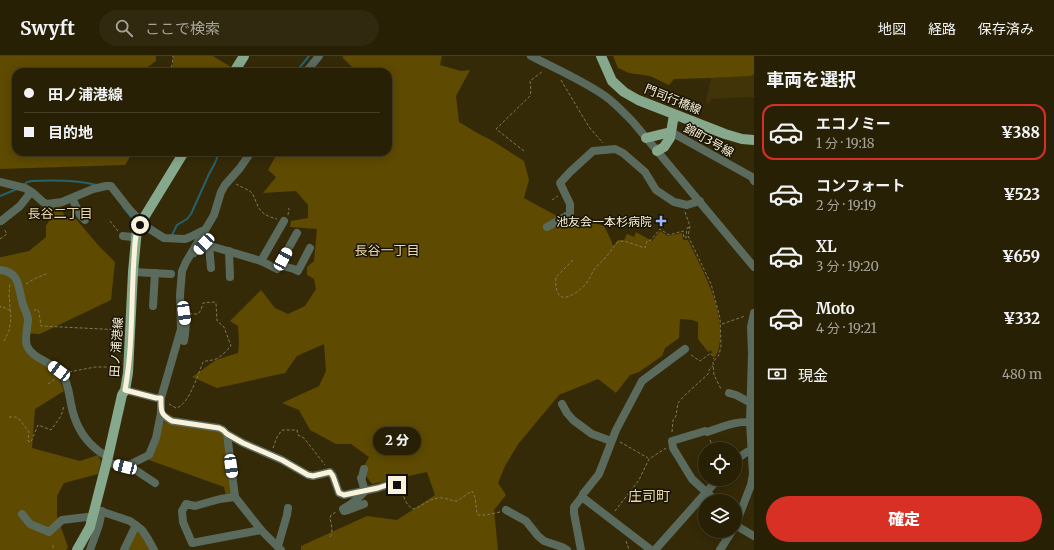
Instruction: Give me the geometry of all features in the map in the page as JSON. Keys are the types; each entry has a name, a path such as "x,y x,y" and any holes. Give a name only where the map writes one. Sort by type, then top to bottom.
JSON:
{"main road":[{"path":"236,68 244,56"},
{"name":"門司行橋線","path":"601,56 612,80 624,92 638,100 725,134 742,139 754,140"},
{"path":"657,151 664,146 670,138 674,115"},
{"path":"646,138 671,132"},
{"name":"田ノ浦港線","path":"77,550 96,513 122,394 125,390 130,352 133,272 137,229 182,156"}],"street":[{"path":"309,68 319,56"},
{"path":"531,56 587,85 606,97 633,122 754,266"},
{"name":"錦町3号線","path":"671,132 752,177 754,181"},
{"path":"547,227 570,214 570,204 560,182 593,151 614,149 623,153 645,172 656,190 674,202 688,205 700,201"},
{"path":"125,467 149,455 156,438 162,413 161,400 180,329 182,271 190,254 214,215 220,192 224,185 240,168 248,156"},
{"path":"0,182 25,188 47,204 62,202 93,189 111,186 129,210 156,234 164,238 185,239 205,230"},
{"path":"1,221 20,206 31,192"},
{"path":"72,198 80,215 85,220"},
{"path":"260,261 284,221"},
{"path":"190,254 195,253 204,244 260,261 277,269 297,233"},
{"path":"123,236 132,237"},
{"path":"209,246 211,268"},
{"path":"279,266 298,271 310,248"},
{"path":"229,251 230,277"},
{"path":"0,270 11,273 15,277 20,287 22,302 28,318 26,339 30,351 62,374 66,383 76,422 88,441 107,460 137,471 155,483"},
{"path":"133,272 171,274"},
{"path":"153,306 156,273"},
{"path":"181,296 186,326 184,341"},
{"path":"742,508 751,485 753,474 751,403 753,353 751,327 754,314"},
{"path":"581,550 574,507 599,474 616,430 642,381 685,349"},
{"path":"125,390 161,400"},
{"path":"729,393 751,403"},
{"path":"562,404 573,420 592,434 612,440"},
{"path":"162,413 165,417 172,421 219,428 243,443 293,466 308,475 313,476 330,472 339,493 344,495 390,484 397,485"},
{"path":"707,492 692,479 672,448 672,443 730,424 752,423"},
{"path":"227,434 235,497 261,530 279,548 288,515 288,508"},
{"path":"742,455 752,450"},
{"path":"364,469 361,478 365,491"},
{"path":"654,550 712,486"},
{"path":"342,509 365,491"},
{"path":"235,497 220,499 195,506 186,504 182,511 183,522 192,543 261,530"},
{"path":"582,497 651,550"},
{"path":"342,509 344,511 364,504"},
{"path":"506,510 526,521 544,541 567,550"},
{"path":"22,514 30,524 49,532 62,520 87,517 96,513 130,521 142,530 154,550"},
{"path":"90,550 99,526 96,513"},
{"path":"124,550 136,526"},
{"path":"742,529 754,536"},
{"path":"720,550 728,538"}],"path":[{"path":"171,68 173,56"},
{"path":"524,151 496,129 530,96 530,80 543,71"},
{"path":"561,80 589,127 605,145 614,149"},
{"path":"229,179 250,191 253,194 258,208 268,217 284,221 288,217 289,208"},
{"path":"683,209 690,227 688,236 711,284 719,311 721,324 721,346 718,355 713,362 714,376 720,388 724,392 729,393"},
{"path":"0,239 7,234 1,221"},
{"path":"110,221 123,236"},
{"path":"572,260 556,277 558,294 561,298 574,294 584,286 598,265 618,242 624,241 645,248 647,241 651,240 660,230 669,234 682,231 684,238 686,238 687,228 690,227"},
{"path":"4,341 11,318 9,278 11,273"},
{"path":"20,287 48,273"},
{"path":"161,400 176,408 179,408 189,395 202,362 218,358 231,346 224,328 217,321 216,303 203,303 198,314 192,314 189,312 185,297 181,296"},
{"path":"0,308 0,306 10,311"},
{"path":"32,311 37,309 39,312 41,326 126,330"},
{"path":"721,324 754,314"},
{"path":"685,349 700,360 711,353 714,359"},
{"path":"612,519 613,514 639,480 649,458 672,443 671,437 673,420 676,416 678,403 708,374 709,370 713,366"},
{"path":"48,384 62,374 95,367 124,367"},
{"path":"9,417 16,417 20,420 29,432 28,441 30,442 38,425 51,430 61,416 64,406"},
{"path":"270,455 282,430 296,430 298,435 304,438 330,472"},
{"path":"707,432 711,442"},
{"path":"612,440 622,442 641,455 649,458"},
{"path":"397,485 407,503 414,509 438,498 457,501 472,491 475,497 478,516 506,510"},
{"path":"330,537 332,535 333,525 330,518 331,515 342,509"},
{"path":"53,545 53,550"}],"shaded area":[{"path":"0,56 156,56 156,61 146,68 12,68 12,156 131,156 125,165 0,169"},
{"path":"173,56 213,56 231,67 172,68"},
{"path":"442,56 440,65 461,71 470,70 456,96 459,122 524,161 529,180 524,198 568,222 585,220 604,226 613,246 618,240 624,240 627,234 634,237 636,232 652,241 660,231 668,236 682,233 683,240 688,240 700,264 715,301 720,326 720,340 718,352 714,358 711,350 708,352 698,339 698,322 680,319 679,338 665,348 662,356 639,372 630,375 616,393 598,379 559,395 519,443 505,466 498,483 506,495 494,510 498,550 301,550 301,546 367,516 397,520 435,495 427,472 372,484 362,470 369,457 351,444 336,444 310,430 299,410 282,403 319,386 326,371 324,344 297,356 285,373 217,388 192,377 216,360 238,353 238,326 230,321 261,290 275,308 288,314 305,306 316,289 314,279 307,275 307,267 314,261 317,229 290,227 291,221 308,218 308,205 296,191 263,193 276,177 268,170 276,156 392,156 392,68 353,68 342,57"},
{"path":"613,56 754,56 754,74 751,76 674,79 669,85 650,76 629,73 618,68"},
{"path":"754,74 754,97 711,99 711,101 707,104 706,100 711,78 751,76"},
{"path":"61,205 65,219 76,219 115,262 111,300 40,334 22,333 25,351 57,373 64,391 35,409 32,448 80,461 98,455 101,461 98,474 64,483 57,496 57,516 68,547 66,550 0,550 0,257 29,251 46,237 46,226 54,212 53,206"},
{"path":"163,422 203,427 219,431 225,435 232,492 229,495 226,496 224,487 149,460"},
{"path":"137,529 152,550 127,550"}],"waterway":[{"path":"299,68 309,56"},
{"path":"172,235 177,225 187,219 191,214 215,163 217,156"},
{"path":"24,185 27,182 48,180 73,181 97,185"},
{"path":"0,196 17,189"},
{"path":"123,207 131,217"}],"place":[{"name":"池友会一本杉病院","path":"661,221"}],"district":[{"name":"長谷二丁目","path":"60,213"},
{"name":"長谷一丁目","path":"387,250"},
{"name":"庄司町","path":"649,496"}],"route":[{"path":"140,225 137,229 136,238 133,272 130,352 125,390 161,398 162,413 165,417 172,421 219,428 243,443 282,460 308,475 313,476 330,472 339,493 344,495 390,484 397,485"}]}
